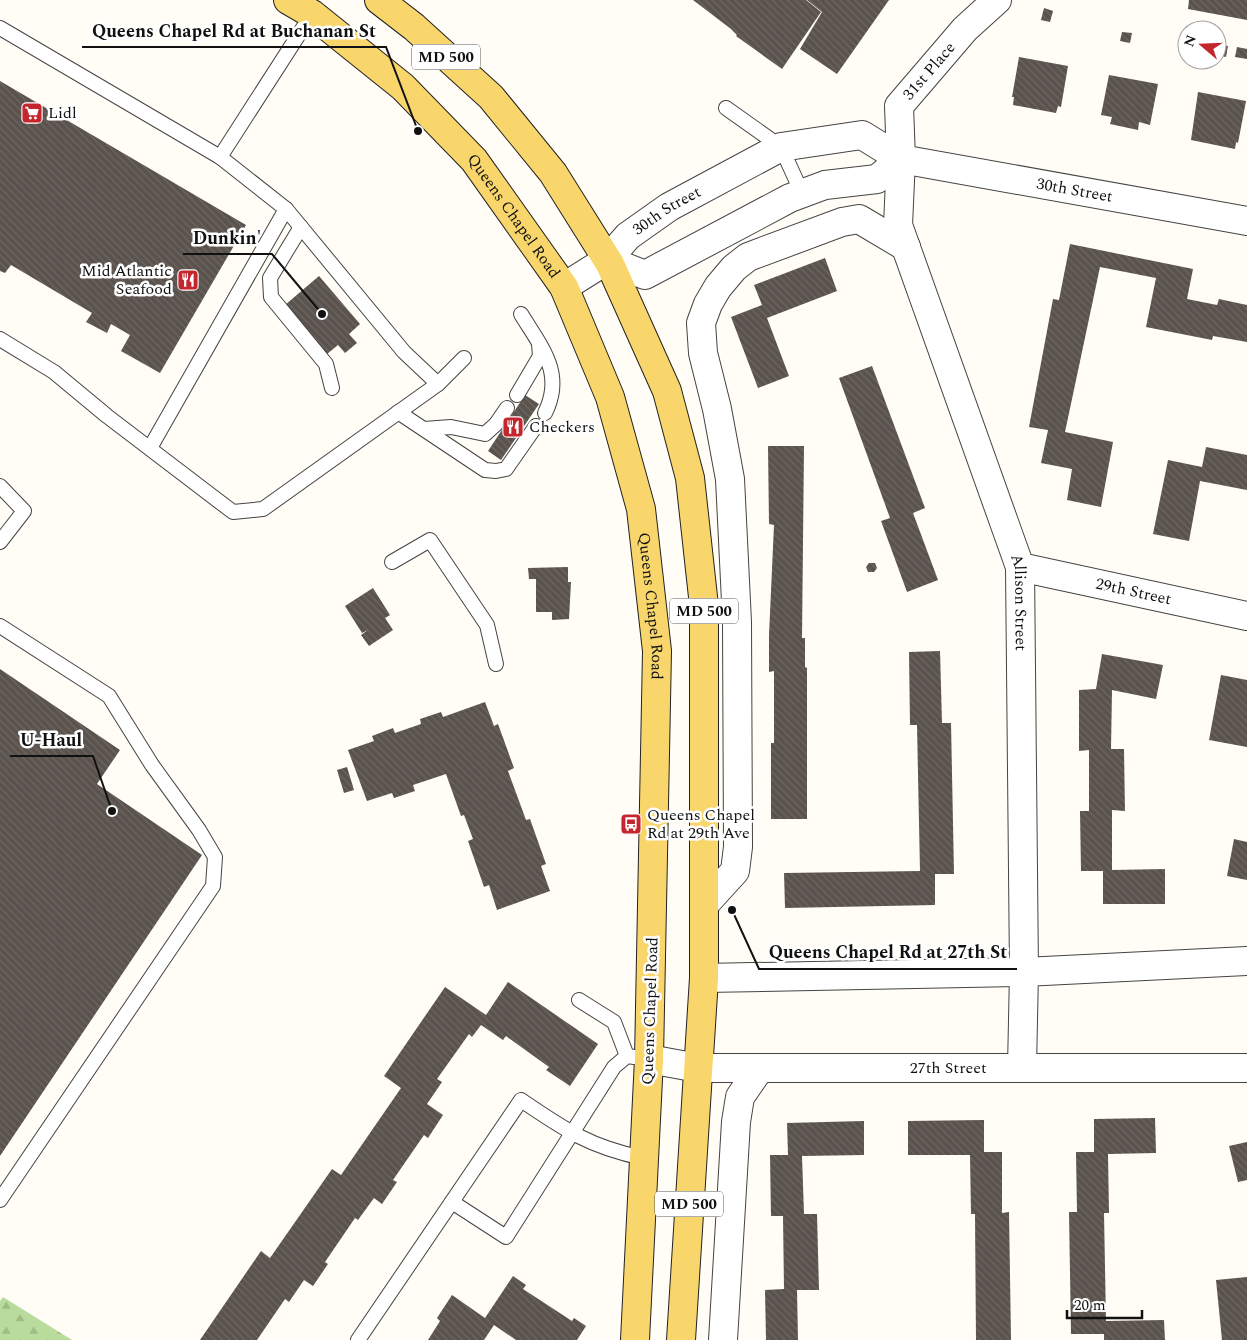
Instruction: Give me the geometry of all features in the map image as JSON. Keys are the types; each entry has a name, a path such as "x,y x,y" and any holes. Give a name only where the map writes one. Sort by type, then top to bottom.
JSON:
{"main road":[{"name":"Queens Chapel Road","path":"288,0 317,7 403,87 474,160 564,287 610,397 641,508 657,651 638,1058 643,1158 635,1340"},
{"name":"MD 500","path":"379,0 414,28 490,97 553,173 608,260 667,391 690,478 704,606 704,978 681,1340"}],"street":[{"name":"31st Place","path":"901,158 899,106 965,29 997,0"},
{"name":"30th Street","path":"564,287 608,260 628,236 669,207 781,147 862,135 901,158 1247,221"},
{"path":"608,260 645,275 802,194 825,185 877,179 901,158"},
{"name":"Allison Street","path":"901,158 898,225 1020,567 1024,972 1022,1068"},
{"path":"704,905 735,871 738,848 737,632 730,478 717,409 703,353 701,323 708,304 718,287 734,268 748,257 842,222 859,219 906,247"},
{"name":"29th Street","path":"1020,567 1247,616"},
{"path":"704,978 1024,972 1247,961"},
{"name":"27th Street","path":"638,1058 698,1068 1247,1068"},
{"path":"723,1340 736,1122 740,1097 760,1068"}],"lane":[{"path":"220,157 317,7"},
{"path":"0,28 220,157 286,209 404,352 438,384"},
{"path":"726,108 781,147 802,194"},
{"path":"150,448 286,209"},
{"path":"301,227 270,278 272,297 326,364 332,388"},
{"path":"521,314 552,369 553,390 545,412"},
{"path":"0,339 54,372 233,512 263,510 438,384 464,358"},
{"path":"517,394 540,356 539,343"},
{"path":"424,429 451,427 485,434 496,424 507,408"},
{"path":"398,412 485,470 496,471 506,469 536,426"},
{"path":"0,486 24,511 0,542"},
{"path":"392,562 430,540 487,625 496,664"},
{"path":"0,626 109,696 152,766 199,830 215,857 213,886 0,1200"},
{"path":"452,1202 506,1237 614,1067 638,1058 614,1022 579,1000"},
{"path":"358,1340 520,1100 572,1134 592,1144 643,1158"}],"green space":[{"path":"3,1297 72,1340 0,1340 0,1301"}],"building":[{"path":"693,0 806,0 821,12 782,69 736,36 731,29"},
{"path":"807,0 889,0 837,74 800,49 822,12"},
{"path":"1189,0 1247,0 1247,20 1188,9"},
{"path":"1044,8 1053,11 1050,22 1041,20"},
{"path":"1122,32 1132,33 1130,43 1120,41"},
{"path":"1237,47 1247,49 1247,59 1235,57"},
{"path":"1019,57 1068,66 1061,107 1058,106 1056,113 1013,105 1014,97 1012,97"},
{"path":"1109,75 1158,84 1150,125 1139,122 1138,130 1110,124 1112,117 1101,115"},
{"path":"0,81 246,225 160,373 121,351 130,335 111,324 107,333 86,322 92,313 11,265 5,273 0,271"},
{"path":"1198,92 1246,101 1238,143 1236,142 1235,149 1191,140"},
{"path":"1070,244 1193,269 1187,299 1217,305 1219,299 1247,305 1247,342 1213,336 1212,340 1146,327 1156,278 1100,267 1065,432 1113,442 1101,507 1067,500 1072,469 1041,463 1048,430 1029,427 1053,299 1059,300"},
{"path":"825,258 837,291 767,318 789,376 758,388 731,317 762,305 754,285"},
{"path":"319,276 360,324 349,334 357,343 345,353 338,345 327,354 285,305"},
{"path":"872,366 925,508 913,513 938,580 907,592 881,521 890,518 839,378"},
{"name":"Checkers","path":"525,395 539,404 501,460 488,451"},
{"path":"768,446 804,446 802,638 805,638 805,667 807,668 807,819 771,819 771,743 774,743 774,671 769,672 769,635 774,525 769,524"},
{"path":"1206,447 1247,455 1247,490 1200,481 1189,541 1153,534 1168,460 1202,467"},
{"path":"869,563 875,563 877,568 874,572 868,572 866,567"},
{"path":"568,567 568,582 571,582 569,619 552,620 552,612 536,612 536,579 529,579 528,568"},
{"path":"373,588 390,615 385,618 393,630 369,646 361,635 368,630 362,633 345,606"},
{"path":"940,651 942,723 951,723 954,874 935,874 935,905 785,908 784,873 920,871 917,725 910,725 909,652"},
{"path":"1102,654 1163,665 1156,699 1112,690 1111,749 1124,749 1125,811 1112,810 1112,870 1165,869 1165,904 1103,904 1103,871 1081,871 1080,811 1089,811 1089,750 1079,751 1079,690 1096,689"},
{"path":"0,669 120,750 97,784 202,855 0,1156"},
{"path":"1221,675 1247,680 1247,747 1209,740"},
{"path":"485,702 494,726 498,724 514,768 508,771 526,820 530,819 546,864 541,866 550,891 497,910 489,885 484,887 468,841 473,839 464,815 461,816 446,774 413,785 415,791 394,798 392,793 367,801 348,750 374,741 372,736 393,728 395,733 421,724 420,719 441,712 443,717"},
{"path":"347,767 354,790 344,793 337,770"},
{"path":"1234,839 1247,842 1247,880 1227,876"},
{"path":"508,982 598,1044 570,1086 546,1070 549,1067 506,1036 503,1040 481,1025 472,1037 469,1034 437,1079 442,1082 427,1104 443,1115 428,1138 424,1135 393,1180 397,1182 382,1204 374,1198 358,1220 355,1218 325,1262 328,1264 313,1286 304,1280 289,1302 285,1299 257,1340 200,1340 261,1251 270,1258 332,1169 341,1175 401,1088 384,1076 445,987 486,1015"},
{"path":"1155,1118 1156,1153 1108,1154 1109,1213 1104,1213 1106,1321 1164,1320 1165,1340 1104,1340 1104,1334 1071,1334 1069,1212 1077,1212 1076,1152 1094,1152 1094,1119"},
{"path":"984,1120 984,1152 1002,1152 1002,1213 1009,1212 1011,1340 976,1340 975,1214 971,1214 970,1155 908,1155 908,1121"},
{"path":"864,1121 864,1155 802,1156 804,1214 817,1214 819,1290 797,1290 798,1340 766,1340 765,1290 784,1289 783,1216 771,1216 770,1155 788,1155 787,1123"},
{"path":"1247,1142 1247,1180 1238,1182 1229,1146"},
{"path":"513,1276 526,1285 523,1289 572,1321 574,1318 586,1326 577,1340 516,1340 494,1325 484,1340 428,1340 440,1321 437,1318 452,1295 485,1318"},
{"path":"1247,1277 1247,1340 1222,1340 1216,1280"}],"place":[{"name":"Lidl","path":"32,113"},
{"name":"Queens Chapel Rd at Buchanan St","path":"418,131"},
{"name":"Mid Atlantic Seafood","path":"188,280"},
{"name":"Dunkin'","path":"322,314"},
{"name":"Checkers","path":"513,427"},
{"name":"U-Haul","path":"112,811"},
{"name":"Queens Chapel Rd at 29th Ave","path":"631,824"},
{"name":"Queens Chapel Rd at 27th St","path":"732,910"}]}
